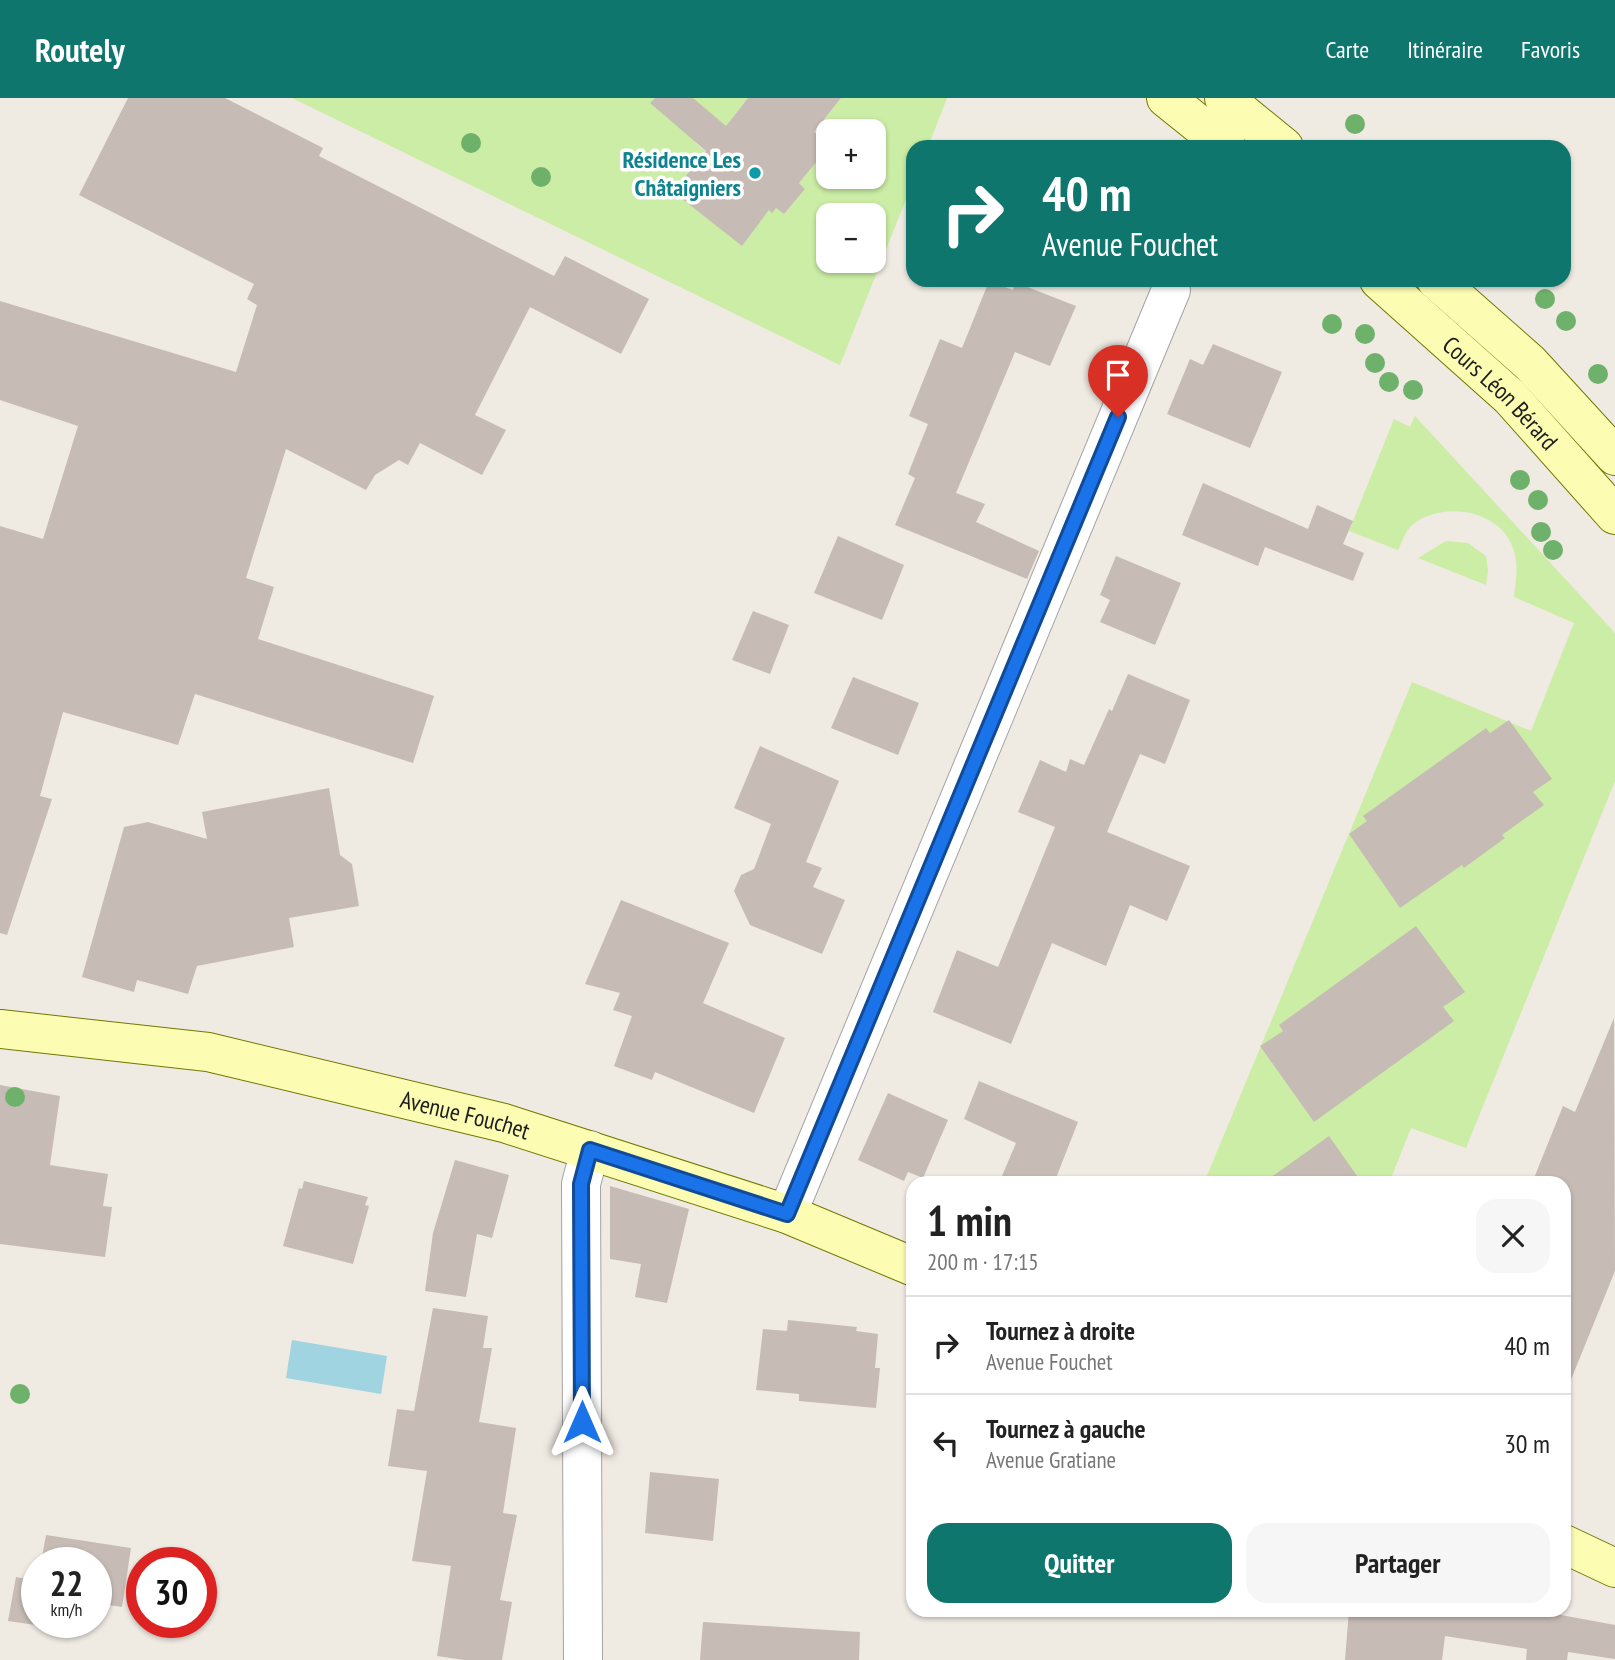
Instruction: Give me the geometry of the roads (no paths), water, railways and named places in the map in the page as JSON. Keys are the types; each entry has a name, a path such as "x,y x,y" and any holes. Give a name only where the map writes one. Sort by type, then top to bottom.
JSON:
{"street":[{"path":"1166,98 1218,140"},
{"path":"1224,98 1275,140"},
{"name":"Cours Léon Bérard","path":"1387,287 1510,397 1615,515"},
{"name":"Cours Léon Bérard","path":"1444,287 1530,363 1615,456"},
{"path":"787,1214 1171,290"},
{"name":"Avenue Fouchet","path":"0,1029 208,1052 504,1123 787,1214 906,1264"},
{"path":"583,1660 581,1184 590,1150"},
{"path":"1571,1547 1615,1568"}],"water":[{"path":"292,1340 387,1356 381,1394 286,1378"}],"place":[{"name":"Résidence Les Châtaigniers","path":"755,173"}]}
